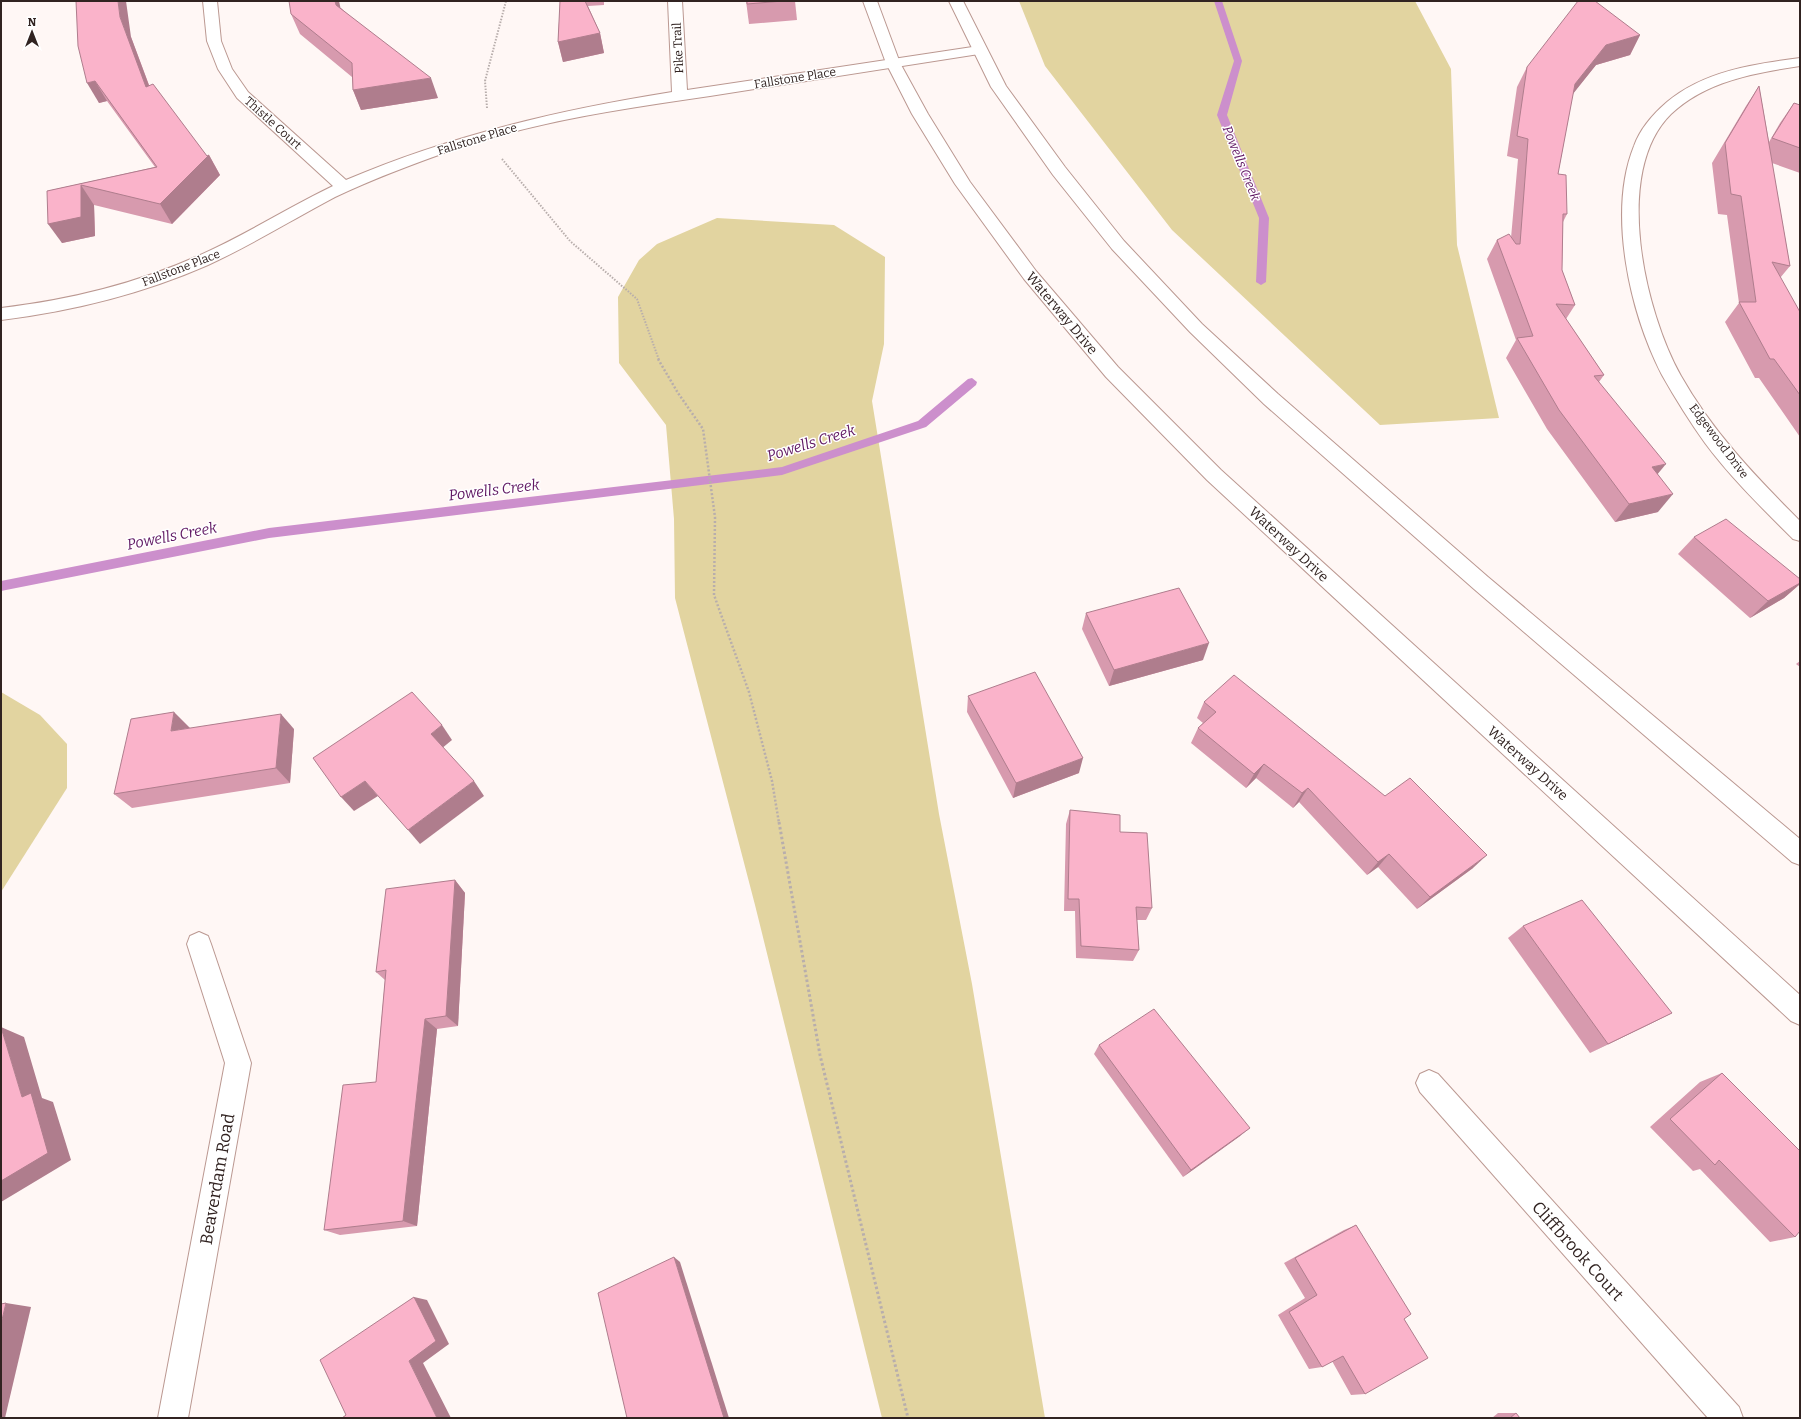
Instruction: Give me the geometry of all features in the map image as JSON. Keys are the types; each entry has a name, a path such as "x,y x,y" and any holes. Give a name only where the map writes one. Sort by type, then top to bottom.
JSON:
{"street":[{"name":"Thistle Court","path":"210,1 214,41 224,69 242,96 344,187"},
{"name":"Pike Trail","path":"676,1 680,96"},
{"name":"Waterway Drive","path":"870,1 893,63 920,114 962,184 1030,275 1112,372 1214,475 1800,1012"},
{"path":"956,1 979,50 999,87 1059,171 1118,245 1196,328 1271,400 1481,583 1800,854"},
{"name":"Fallstone Place","path":"1,314 64,304 122,290 178,271 230,248 344,187 454,145 527,124 592,110 979,50"},
{"name":"Edgewood Drive","path":"1800,62 1754,69 1730,75 1705,84 1678,101 1656,121 1642,146 1635,167 1630,218 1635,268 1650,322 1671,373 1702,423 1743,475 1800,533"},
{"name":"Beaverdam Road","path":"173,1418 238,1063 199,944"},
{"name":"Cliffbrook Court","path":"1429,1083 1728,1418"}],"path":[{"path":"506,1 485,81 490,134 494,150 570,240 637,299 658,359 703,429 714,517 714,595 749,692 772,781 820,1055 908,1418"}],"shaded area":[{"path":"1019,1 1415,1 1451,69 1457,245 1499,418 1380,425 1172,230 1045,66"},
{"path":"717,218 834,225 885,257 884,344 872,401 939,814 972,984 1045,1418 882,1418 755,905 675,598 674,519 666,425 619,363 618,297 639,260 657,244"},
{"path":"1,692 40,715 67,744 67,788 1,892"}],"building":[{"path":"76,1 118,1 120,17 146,87 153,84 207,156 209,155 160,204 81,185 81,217 48,224 47,191 157,167 95,81 87,83 78,46"},
{"path":"289,1 335,1 336,5 431,78 353,90 352,63 291,14"},
{"path":"560,1 585,1 600,33 558,42"},
{"path":"747,1 783,1 747,4"},
{"path":"1578,1 1595,1 1640,35 1606,45 1575,84 1558,174 1566,175 1567,214 1563,214 1562,270 1575,305 1556,304 1604,375 1594,376 1666,464 1652,467 1673,494 1629,504 1559,410 1517,338 1533,336 1497,240 1509,234 1516,244 1520,244 1528,139 1517,136 1527,67"},
{"path":"1759,86 1790,266 1772,262 1800,312 1800,395 1774,359 1770,359 1739,302 1756,302 1741,196 1731,194 1725,143"},
{"path":"1794,103 1800,105 1800,148 1772,138"},
{"path":"1726,519 1800,579 1800,583 1768,601 1694,537"},
{"path":"1179,588 1209,643 1114,670 1086,613"},
{"path":"1035,672 1083,758 1016,783 968,696"},
{"path":"1234,675 1385,796 1410,778 1487,855 1430,897 1389,854 1378,862 1308,788 1302,793 1264,764 1254,774 1198,728 1216,712 1204,702"},
{"path":"412,692 442,725 431,734 474,781 408,830 365,781 341,797 313,758"},
{"path":"174,712 171,731 281,714 276,768 114,794 131,719"},
{"path":"1070,810 1120,815 1120,832 1147,833 1152,908 1136,907 1139,950 1081,946 1079,899 1068,899"},
{"path":"455,880 446,1016 425,1019 403,1221 324,1230 343,1085 376,1082 386,970 376,972 386,889"},
{"path":"1582,900 1672,1013 1608,1044 1523,926"},
{"path":"1154,1009 1250,1128 1191,1170 1099,1045"},
{"path":"1,1027 22,1097 31,1093 48,1153 1,1181"},
{"path":"1722,1073 1800,1151 1800,1231 1795,1237 1719,1160 1715,1165 1670,1119"},
{"path":"1356,1225 1411,1314 1404,1319 1428,1358 1365,1394 1343,1356 1322,1367 1289,1312 1317,1295 1295,1258"},
{"path":"674,1257 724,1418 627,1418 598,1293"},
{"path":"414,1297 436,1341 409,1361 437,1418 342,1418 346,1415 320,1360"},
{"path":"6,1303 1,1324 1,1304"},
{"path":"1516,1413 1520,1418 1510,1418"}],"waterway":[{"name":"Powells Creek","path":"1218,1 1238,61 1222,115 1264,218 1261,282"},
{"name":"Powells Creek","path":"1,586 269,533 782,471 922,424 972,382"}]}
